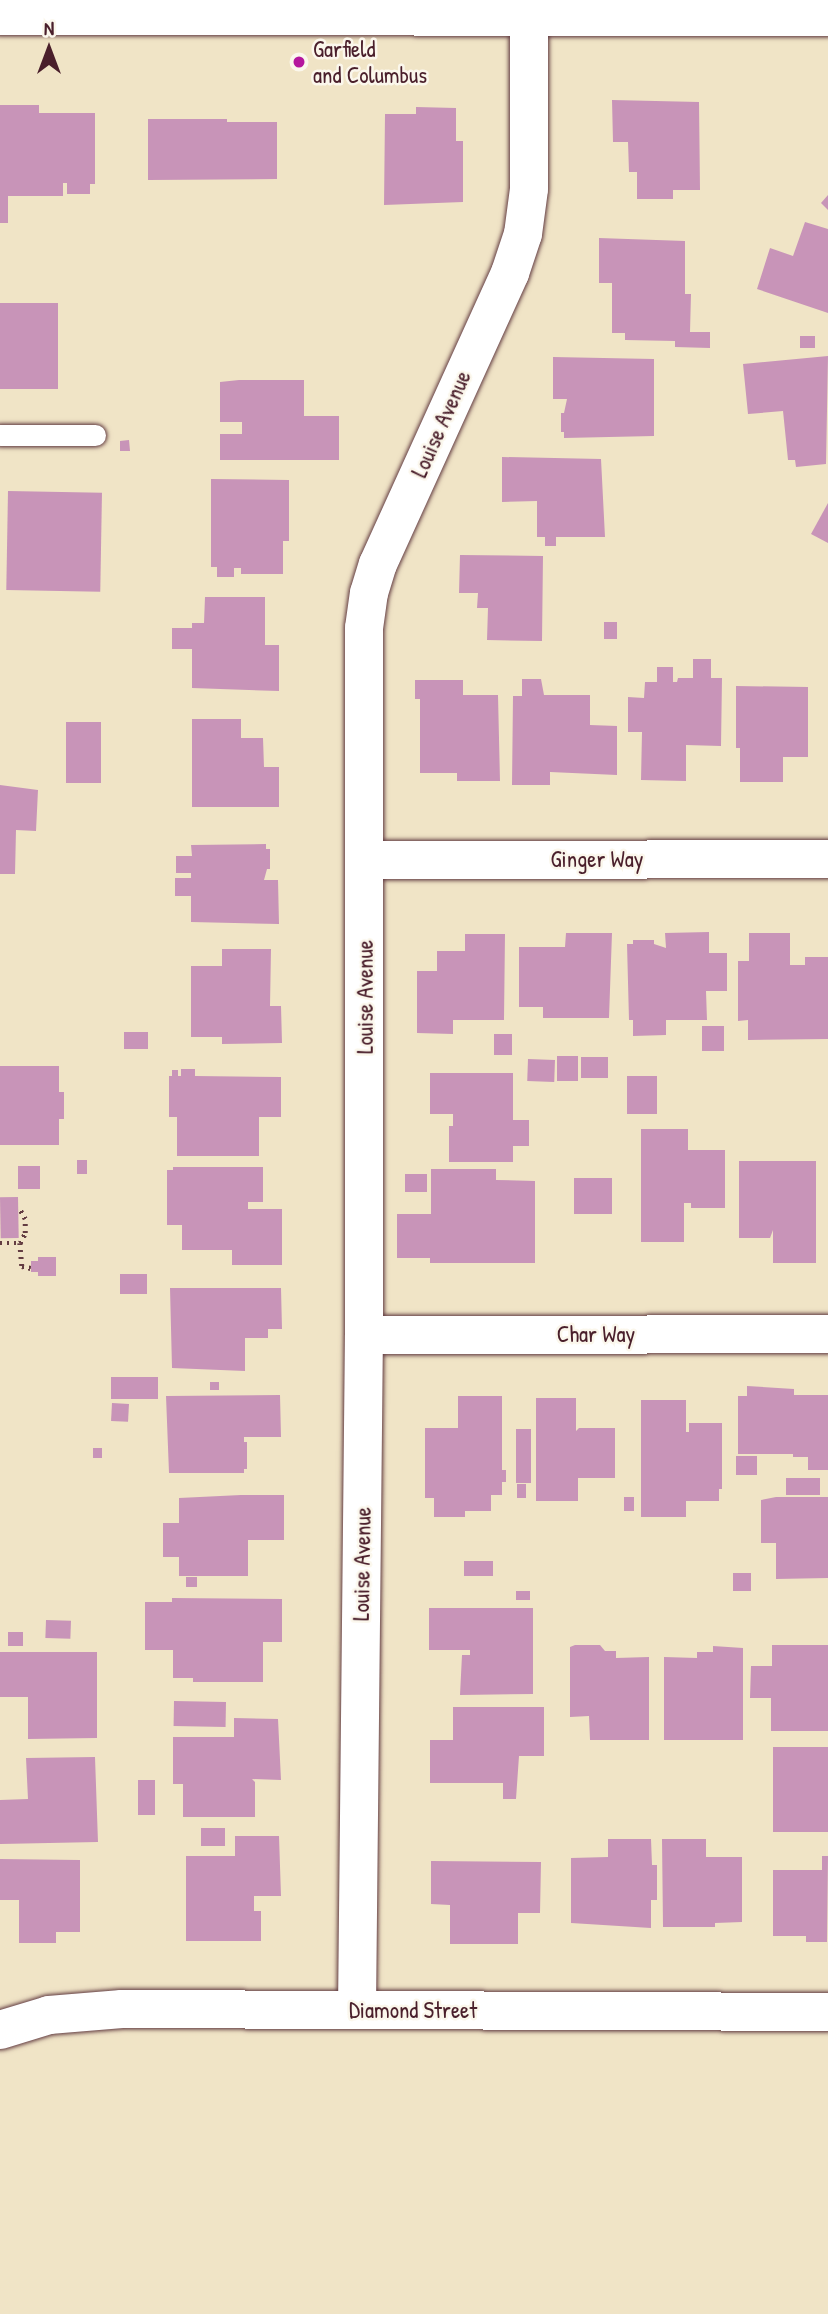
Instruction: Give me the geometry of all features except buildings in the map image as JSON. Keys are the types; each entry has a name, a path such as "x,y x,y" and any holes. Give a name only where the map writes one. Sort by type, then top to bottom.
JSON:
{"street":[{"path":"0,16 220,8 529,17 762,9 828,17"},
{"name":"Louise Avenue","path":"357,2010 364,1335 365,860 362,684 369,593 378,564 510,273 523,234 529,189 529,17"},
{"name":"Ginger Way","path":"365,860 828,859"},
{"name":"Char Way","path":"364,1335 828,1334"},
{"name":"Diamond Street","path":"0,2030 49,2015 122,2010 828,2012"}],"lane":[{"path":"0,435 95,435"}],"path":[{"path":"19,1208 25,1219 25,1233 20,1243 22,1266 32,1268"},
{"path":"0,1243 20,1243"}],"place":[{"name":"Garfield and Columbus","path":"299,62"}]}
